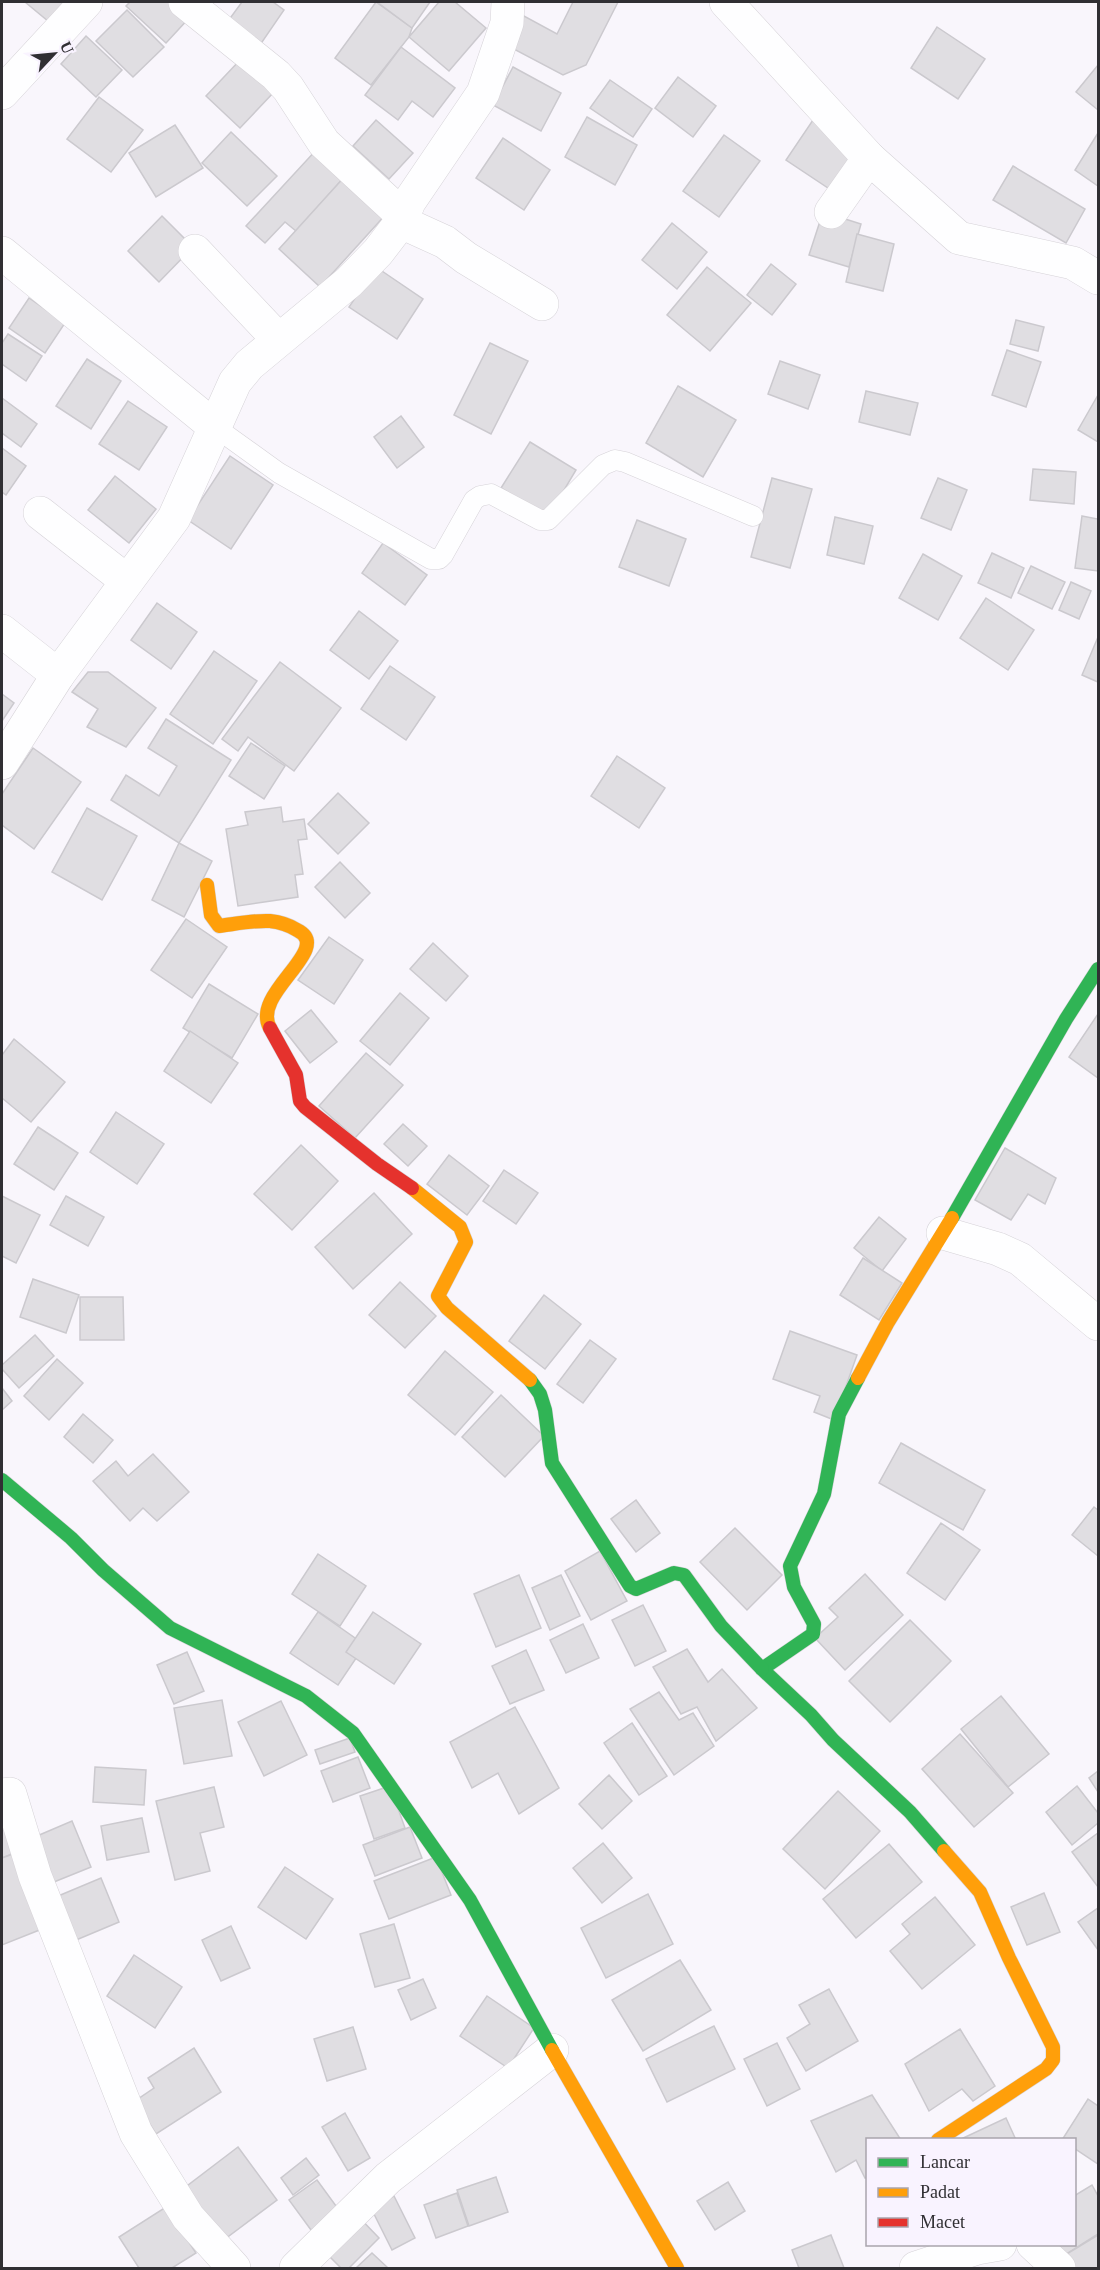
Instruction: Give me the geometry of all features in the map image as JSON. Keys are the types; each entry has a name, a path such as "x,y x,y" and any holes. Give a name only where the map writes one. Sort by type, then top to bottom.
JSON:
{"street":[{"path":"2,93 86,2"},
{"path":"185,2 276,75 288,88 324,144 401,218 445,242 466,258 542,304"},
{"path":"2,763 58,675 174,518 235,382 249,364 349,282 378,252 401,218 483,93 507,23 508,2"},
{"path":"726,2 869,158 959,238 1073,263 1098,278"},
{"path":"831,212 869,158"},
{"path":"195,252 278,339"},
{"path":"2,254 215,427"},
{"path":"40,513 127,582"},
{"path":"2,631 58,675"},
{"path":"207,885 211,915 219,926 270,921 288,925 304,933 308,939 309,947 281,983 270,1004 267,1023 296,1075 300,1101 315,1116 377,1164 426,1197 460,1227 466,1242 464,1249 443,1282 438,1296 447,1308 532,1382 540,1394 545,1410 552,1463 625,1580 636,1589 674,1573 679,1572 684,1575 721,1626 811,1715 833,1740 910,1812 981,1892 1008,1958 1053,2048 1053,2060 1046,2069 940,2138"},
{"path":"762,1669 813,1634 812,1619 794,1587 790,1566 824,1494 839,1414 888,1322 943,1233 1066,1019 1098,969"},
{"path":"943,1233 998,1249 1020,1259 1098,1323"},
{"path":"2,1480 71,1538 103,1570 170,1628 306,1696 354,1733 470,1900 552,2050 677,2268"},
{"path":"2,1796 10,1794 35,1876 136,2133 188,2217 234,2268"},
{"path":"296,2268 388,2178 552,2050"},
{"path":"909,2268 915,2246"},
{"path":"916,2268 988,2246"},
{"path":"1035,2246 1059,2268"}],"lane":[{"path":"215,427 279,473 431,559 439,559 443,555 474,500 480,496 491,494 540,520 548,520 603,465 615,460 625,462 753,516"}],"building":[{"path":"25,2 76,2 54,26"},
{"path":"130,2 173,2 190,17 166,43 126,6"},
{"path":"242,2 273,2 284,10 260,45 228,21"},
{"path":"376,2 412,28 409,37 371,85 335,58"},
{"path":"377,2 430,2 412,28"},
{"path":"439,2 455,2 486,28 449,71 409,37"},
{"path":"573,2 618,2 586,65 563,75 508,46 524,16 557,34"},
{"path":"127,10 164,47 133,77 96,41"},
{"path":"937,27 985,59 958,99 911,68"},
{"path":"86,36 122,70 96,97 61,64"},
{"path":"401,47 455,88 433,117 412,101 398,120 365,95"},
{"path":"240,60 274,92 240,128 206,96"},
{"path":"1098,65 1098,110 1076,92"},
{"path":"513,67 561,93 541,131 493,105"},
{"path":"678,77 716,106 693,137 655,108"},
{"path":"610,80 652,109 633,137 590,108"},
{"path":"99,97 143,130 111,172 67,139"},
{"path":"587,117 637,145 615,185 565,157"},
{"path":"376,120 413,153 389,179 353,146"},
{"path":"813,120 860,152 834,192 786,160"},
{"path":"175,125 203,168 156,197 129,153"},
{"path":"231,132 277,176 247,206 202,163"},
{"path":"1098,133 1098,186 1075,170"},
{"path":"724,135 760,161 719,217 683,191"},
{"path":"503,138 550,170 524,210 476,178"},
{"path":"318,148 347,174 296,231 285,222 265,243 246,226"},
{"path":"1013,166 1085,209 1066,243 993,200"},
{"path":"347,174 388,212 320,287 279,249"},
{"path":"823,212 861,224 849,267 809,255"},
{"path":"162,216 193,247 159,282 128,251"},
{"path":"672,223 707,252 677,289 642,260"},
{"path":"857,234 894,244 883,291 846,282"},
{"path":"771,264 796,284 772,315 747,295"},
{"path":"376,267 423,299 397,339 349,307"},
{"path":"707,267 751,303 710,351 667,315"},
{"path":"29,298 65,323 45,353 9,328"},
{"path":"1016,320 1044,327 1038,351 1010,344"},
{"path":"8,334 42,356 26,381 2,364 2,343"},
{"path":"490,343 528,361 491,434 454,415"},
{"path":"1007,350 1041,362 1026,407 992,395"},
{"path":"87,359 121,381 91,429 56,406"},
{"path":"780,361 820,375 808,409 768,394"},
{"path":"678,386 736,420 703,477 646,443"},
{"path":"866,391 918,403 910,435 859,422"},
{"path":"1098,395 1098,442 1078,430"},
{"path":"2,398 37,424 21,447 2,433"},
{"path":"128,401 167,427 139,470 99,444"},
{"path":"401,416 424,447 397,468 374,437"},
{"path":"530,442 576,470 548,517 501,488"},
{"path":"2,448 26,466 6,495 2,492"},
{"path":"230,456 273,485 231,549 188,520"},
{"path":"1033,469 1076,472 1074,504 1030,500"},
{"path":"115,476 156,509 129,543 88,510"},
{"path":"772,478 812,489 790,568 751,557"},
{"path":"938,478 967,490 951,530 921,518"},
{"path":"1082,516 1098,519 1098,571 1075,568"},
{"path":"835,517 873,526 864,564 827,555"},
{"path":"637,520 686,539 669,586 619,567"},
{"path":"383,543 427,575 405,605 362,573"},
{"path":"992,553 1024,568 1011,598 978,583"},
{"path":"923,554 962,576 938,620 899,598"},
{"path":"1031,566 1065,582 1052,609 1018,593"},
{"path":"1071,582 1091,591 1079,619 1059,610"},
{"path":"986,598 1034,630 1008,670 960,638"},
{"path":"157,603 197,632 171,669 131,640"},
{"path":"359,611 398,641 369,679 330,650"},
{"path":"1098,637 1098,682 1082,675"},
{"path":"214,651 257,681 213,744 170,714"},
{"path":"280,662 341,708 294,771 248,737 238,751 222,739"},
{"path":"390,666 435,697 406,740 361,709"},
{"path":"88,672 108,672 156,708 126,747 87,727 98,709 72,692"},
{"path":"2,694 14,703 2,721"},
{"path":"166,719 231,760 179,843 111,800 126,775 159,796 177,766 148,748"},
{"path":"251,743 285,766 264,799 229,776"},
{"path":"33,748 81,782 34,849 2,825 2,794"},
{"path":"617,756 665,788 639,828 591,796"},
{"path":"338,793 369,823 338,854 308,824"},
{"path":"281,807 283,822 304,819 307,839 298,840 303,874 295,875 298,897 238,906 226,829 248,825 245,812"},
{"path":"87,808 137,836 102,900 52,872"},
{"path":"179,843 212,861 184,917 152,900"},
{"path":"340,862 370,893 345,918 315,887"},
{"path":"186,919 227,947 192,998 151,970"},
{"path":"329,937 363,960 334,1004 298,980"},
{"path":"433,943 468,976 446,1001 410,969"},
{"path":"209,984 258,1014 232,1058 183,1028"},
{"path":"400,993 429,1018 390,1065 360,1041"},
{"path":"311,1010 337,1042 310,1063 285,1031"},
{"path":"1098,1014 1098,1078 1069,1057"},
{"path":"190,1031 238,1063 211,1103 164,1071"},
{"path":"14,1039 65,1082 31,1122 2,1098 2,1055"},
{"path":"366,1053 403,1085 355,1138 319,1106"},
{"path":"116,1112 164,1144 137,1184 90,1152"},
{"path":"403,1124 427,1146 408,1166 384,1144"},
{"path":"38,1127 78,1153 54,1190 14,1164"},
{"path":"301,1145 338,1181 292,1230 254,1194"},
{"path":"1005,1148 1056,1178 1045,1204 1028,1194 1011,1220 975,1200"},
{"path":"449,1155 489,1186 467,1215 427,1184"},
{"path":"504,1170 538,1193 516,1224 483,1201"},
{"path":"374,1193 412,1234 353,1289 315,1247"},
{"path":"2,1196 40,1215 16,1263 2,1256"},
{"path":"66,1196 104,1217 88,1246 50,1225"},
{"path":"879,1217 906,1239 882,1271 854,1248"},
{"path":"863,1258 902,1283 879,1320 840,1295"},
{"path":"33,1279 79,1295 66,1333 20,1317"},
{"path":"400,1282 436,1316 405,1348 369,1315"},
{"path":"544,1295 581,1324 545,1369 509,1341"},
{"path":"80,1297 123,1297 124,1340 80,1340"},
{"path":"790,1331 857,1355 834,1420 814,1412 820,1396 773,1379"},
{"path":"35,1335 54,1356 19,1388 2,1369 2,1365"},
{"path":"590,1340 616,1359 583,1403 557,1384"},
{"path":"445,1351 493,1392 455,1435 408,1395"},
{"path":"57,1359 83,1383 49,1420 24,1396"},
{"path":"2,1388 12,1401 2,1410"},
{"path":"501,1395 544,1436 505,1477 462,1437"},
{"path":"83,1414 113,1440 93,1463 64,1437"},
{"path":"901,1443 985,1490 963,1530 879,1483"},
{"path":"153,1454 189,1492 157,1521 143,1508 130,1521 93,1481 116,1461 128,1476"},
{"path":"636,1500 660,1533 636,1552 611,1519"},
{"path":"1094,1507 1098,1510 1098,1556 1072,1535"},
{"path":"941,1523 980,1550 945,1600 907,1573"},
{"path":"735,1528 782,1575 747,1610 700,1562"},
{"path":"600,1551 627,1601 591,1620 565,1571"},
{"path":"318,1554 366,1586 340,1626 292,1594"},
{"path":"865,1574 903,1615 845,1670 815,1638 838,1617 829,1608"},
{"path":"519,1575 541,1628 496,1647 474,1594"},
{"path":"561,1575 580,1616 550,1630 532,1588"},
{"path":"643,1605 666,1651 635,1666 612,1620"},
{"path":"318,1612 365,1645 338,1685 290,1653"},
{"path":"373,1612 421,1644 394,1684 346,1652"},
{"path":"910,1620 951,1661 890,1722 849,1681"},
{"path":"583,1624 599,1658 566,1673 550,1640"},
{"path":"687,1649 708,1682 722,1669 757,1708 716,1741 697,1707 681,1714 653,1667"},
{"path":"526,1650 544,1690 510,1704 492,1666"},
{"path":"187,1652 204,1691 174,1704 157,1665"},
{"path":"659,1692 679,1720 693,1713 714,1746 674,1775 630,1709"},
{"path":"1001,1696 1049,1754 1008,1787 961,1729"},
{"path":"222,1700 232,1756 184,1764 174,1708"},
{"path":"281,1701 307,1755 264,1776 238,1722"},
{"path":"515,1707 559,1788 519,1814 498,1773 472,1788 450,1742"},
{"path":"632,1723 667,1776 639,1795 604,1743"},
{"path":"960,1734 1013,1793 974,1827 922,1769"},
{"path":"350,1738 355,1752 320,1764 315,1750"},
{"path":"358,1757 370,1788 333,1802 321,1771"},
{"path":"95,1767 146,1770 144,1805 93,1802"},
{"path":"1098,1771 1098,1792 1089,1778"},
{"path":"609,1775 632,1801 602,1829 579,1804"},
{"path":"390,1786 405,1828 374,1839 360,1796"},
{"path":"1077,1786 1098,1813 1098,1823 1072,1845 1046,1812"},
{"path":"214,1787 224,1827 200,1833 210,1871 175,1880 156,1801"},
{"path":"838,1791 880,1831 825,1889 783,1849"},
{"path":"2,1802 24,1849 2,1858"},
{"path":"142,1818 149,1852 107,1860 101,1826"},
{"path":"72,1821 91,1867 49,1884 30,1839"},
{"path":"410,1827 422,1858 375,1876 363,1845"},
{"path":"1098,1833 1098,1887 1072,1852"},
{"path":"603,1843 632,1878 602,1903 573,1868"},
{"path":"889,1844 922,1882 856,1938 823,1899"},
{"path":"13,1854 42,1929 2,1945 2,1858"},
{"path":"436,1857 451,1895 389,1919 374,1881"},
{"path":"285,1867 333,1899 306,1939 258,1907"},
{"path":"101,1878 119,1922 69,1943 51,1899"},
{"path":"1044,1893 1060,1932 1027,1945 1011,1907"},
{"path":"648,1894 673,1944 606,1978 581,1928"},
{"path":"935,1897 975,1945 922,1989 890,1951 910,1934 902,1924"},
{"path":"1098,1908 1098,1950 1078,1922"},
{"path":"394,1924 410,1978 375,1987 360,1934"},
{"path":"231,1926 250,1968 221,1981 202,1940"},
{"path":"134,1955 182,1987 155,2028 107,1996"},
{"path":"680,1960 711,2010 643,2051 612,2000"},
{"path":"423,1979 436,2008 411,2020 398,1990"},
{"path":"829,1989 858,2041 806,2071 787,2038 810,2024 799,2005"},
{"path":"487,1996 534,2028 508,2068 460,2036"},
{"path":"714,2026 735,2069 667,2102 646,2059"},
{"path":"353,2027 366,2069 327,2081 314,2039"},
{"path":"960,2029 995,2086 973,2101 962,2089 929,2111 905,2064"},
{"path":"777,2043 800,2089 767,2106 744,2059"},
{"path":"194,2048 221,2092 156,2134 135,2101 154,2088 148,2078"},
{"path":"872,2095 900,2138 866,2138 865,2178 856,2160 836,2172 811,2121"},
{"path":"1088,2099 1098,2106 1098,2164 1076,2149 1076,2138 1063,2138"},
{"path":"345,2113 370,2158 348,2171 322,2127"},
{"path":"1006,2118 1015,2138 963,2138"},
{"path":"238,2147 277,2200 221,2242 183,2189"},
{"path":"306,2158 319,2175 293,2195 281,2178"},
{"path":"496,2177 508,2212 469,2226 457,2190"},
{"path":"317,2180 339,2210 311,2230 289,2200"},
{"path":"728,2182 745,2211 715,2230 697,2201"},
{"path":"1092,2185 1098,2196 1098,2234 1065,2255 1054,2246 1076,2246 1076,2195"},
{"path":"457,2193 468,2226 436,2238 424,2205"},
{"path":"394,2196 415,2238 392,2250 371,2208"},
{"path":"166,2207 196,2253 172,2268 139,2268 119,2237"},
{"path":"354,2212 379,2238 349,2268 341,2268 319,2246"},
{"path":"831,2235 844,2268 799,2268 792,2250"},
{"path":"1098,2235 1098,2268 1074,2268 1065,2255"},
{"path":"372,2253 388,2268 356,2268"}],"traffic: fast":[{"path":"952,1218 1066,1019 1098,969"},
{"path":"858,1378 839,1414 824,1494 790,1566 794,1587 814,1624 813,1634 762,1669 910,1812 944,1851"},
{"path":"530,1380 540,1394 545,1410 552,1463 630,1586 636,1589 674,1573 684,1575 721,1626 762,1669"},
{"path":"2,1480 71,1538 103,1570 170,1628 306,1696 353,1733 470,1900 552,2050"}],"traffic: slow":[{"path":"207,885 211,915 219,926 274,921 294,928 306,938 306,948 300,960 271,1001 267,1015 270,1028"},
{"path":"412,1188 460,1227 466,1242 438,1296 447,1308 530,1380"},
{"path":"858,1378 888,1322 952,1218"},
{"path":"941,2138 1046,2069 1053,2060 1053,2047 1009,1958 980,1892 944,1851"},
{"path":"552,2050 677,2268"}],"traffic: jam":[{"path":"270,1028 296,1075 300,1101 305,1107 377,1164 412,1188"}]}
